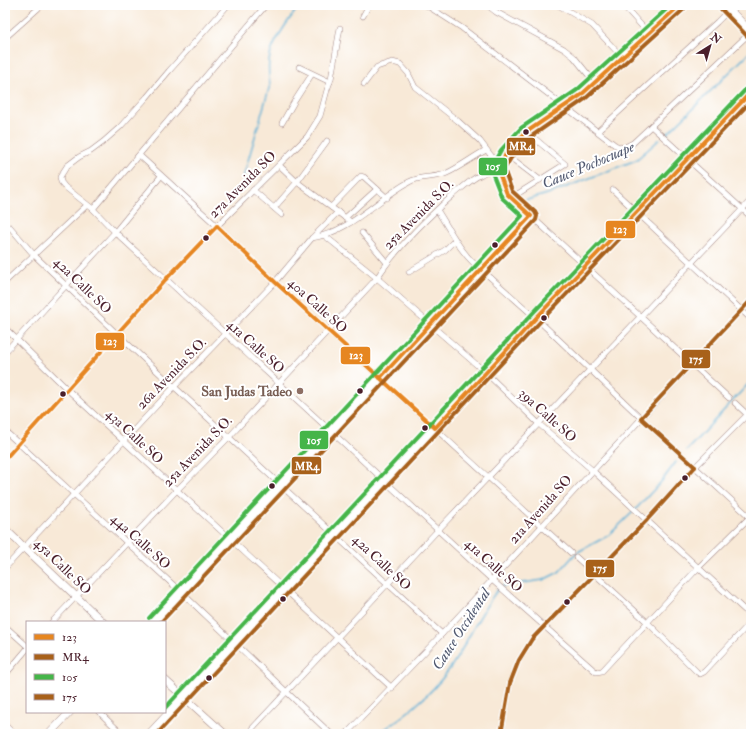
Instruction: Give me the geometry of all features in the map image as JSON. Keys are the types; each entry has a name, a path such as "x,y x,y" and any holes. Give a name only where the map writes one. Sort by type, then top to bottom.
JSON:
{"street":[{"path":"5,38 42,5"},
{"path":"93,209 266,5"},
{"path":"363,16 369,5"},
{"path":"426,5 449,19 615,145 623,148 633,143 751,32 729,6 717,22 598,131"},
{"path":"487,5 496,12 564,49 574,57 595,83"},
{"path":"558,5 592,25 622,57"},
{"path":"623,5 649,34"},
{"name":"41a Calle SO","path":"225,6 120,127 91,151 79,157 67,166 60,177 61,182 65,187 93,209 115,232 497,585 596,672 602,671 647,622"},
{"path":"676,7 649,34 581,95 564,105 527,132 506,154 499,166 499,173 507,194 511,198 729,398"},
{"name":"27a Avenida SO","path":"5,459 166,279 307,137 320,116 330,82 340,28"},
{"path":"364,84 377,66 392,62 400,64 408,73 415,87 458,121 480,141 499,166"},
{"path":"299,67 330,82"},
{"path":"282,123 312,74"},
{"path":"149,734 435,428 485,372 636,212 748,101 751,92"},
{"path":"651,126 751,217"},
{"path":"511,198 565,164 527,132"},
{"path":"274,208 297,182 327,141"},
{"path":"312,238 325,236 351,222 408,182 420,177 437,176 447,173 486,150"},
{"path":"506,154 540,180"},
{"name":"40a Calle SO","path":"139,156 217,226 275,282 571,553"},
{"path":"279,165 297,182 351,222"},
{"name":"25a Avenida S.O.","path":"53,621 229,437 377,278 387,263 414,232 465,185 481,174 499,166"},
{"path":"5,352 115,232 161,176"},
{"path":"331,207 361,176 364,177 386,198"},
{"path":"345,218 377,189"},
{"path":"253,190 282,215"},
{"path":"613,190 751,318"},
{"path":"247,734 751,200"},
{"path":"5,282 88,205"},
{"path":"437,210 455,240 473,263 536,318 641,418 751,517 698,568 647,622"},
{"name":"26a Avenida S.O.","path":"5,568 123,441 275,282 312,238 338,212"},
{"path":"154,621 531,216"},
{"name":"42a Calle SO","path":"10,227 34,255 117,334 442,634"},
{"path":"362,233 387,263"},
{"name":"39a Calle SO","path":"325,236 377,278 485,372 539,424 592,470 751,616"},
{"path":"409,272 445,250 455,240"},
{"name":"21a Avenida SO","path":"346,734 392,688 592,470 751,300"},
{"name":"43a Calle SO","path":"5,328 68,390 176,491 338,637 392,688"},
{"path":"501,734 510,683 519,660 532,639 647,520 695,467 750,415 735,403"},
{"name":"44a Calle SO","path":"5,431 181,592 331,734"},
{"name":"45a Calle SO","path":"5,529 102,621"},
{"path":"576,557 647,622 700,674 704,672 751,622"},
{"path":"5,626 26,647"},
{"path":"5,675 26,649"},
{"path":"166,681 225,734"},
{"path":"49,734 69,713"},
{"path":"100,713 122,734"},
{"path":"5,726 14,734"}],"waterway":[{"path":"243,178 270,85 268,71 272,50 282,30 300,5"},
{"name":"Cauce Pochocuape","path":"667,134 751,51"},
{"name":"Cauce Pochocuape","path":"520,202 551,193 636,160 660,139"},
{"name":"Cauce Occidental","path":"687,450 751,381"},
{"name":"Cauce Occidental","path":"502,586 543,580 559,572 576,553 609,535 661,482 676,462"},
{"name":"Cauce Occidental","path":"378,734 416,706 441,680 455,661 485,608 499,588"}],"transit line":[{"name":"105","path":"149,618 522,216 502,198 493,175 493,164 501,150 521,128 577,90 671,5"},
{"name":"123","path":"380,378 531,216 507,194 499,173 499,166 506,154 525,133 581,95 680,5"},
{"name":"MR4","path":"162,621 536,220 537,216 535,212 512,191 505,172 505,168 511,158 529,138 585,99 684,9"},
{"name":"MR4","path":"721,9 747,36"},
{"name":"105","path":"166,707 532,314 747,88"},
{"name":"123","path":"217,226 275,282 435,428 536,318 751,92"},
{"name":"MR4","path":"157,734 540,322 751,101"},
{"name":"123","path":"5,459 166,279 217,226"},
{"name":"175","path":"641,418 751,300"},
{"name":"175","path":"641,418 695,467"},
{"name":"175","path":"501,734 510,683 519,660 532,639 647,520 695,467"}],"place":[{"name":"San Judas Tadeo","path":"300,391"}]}
